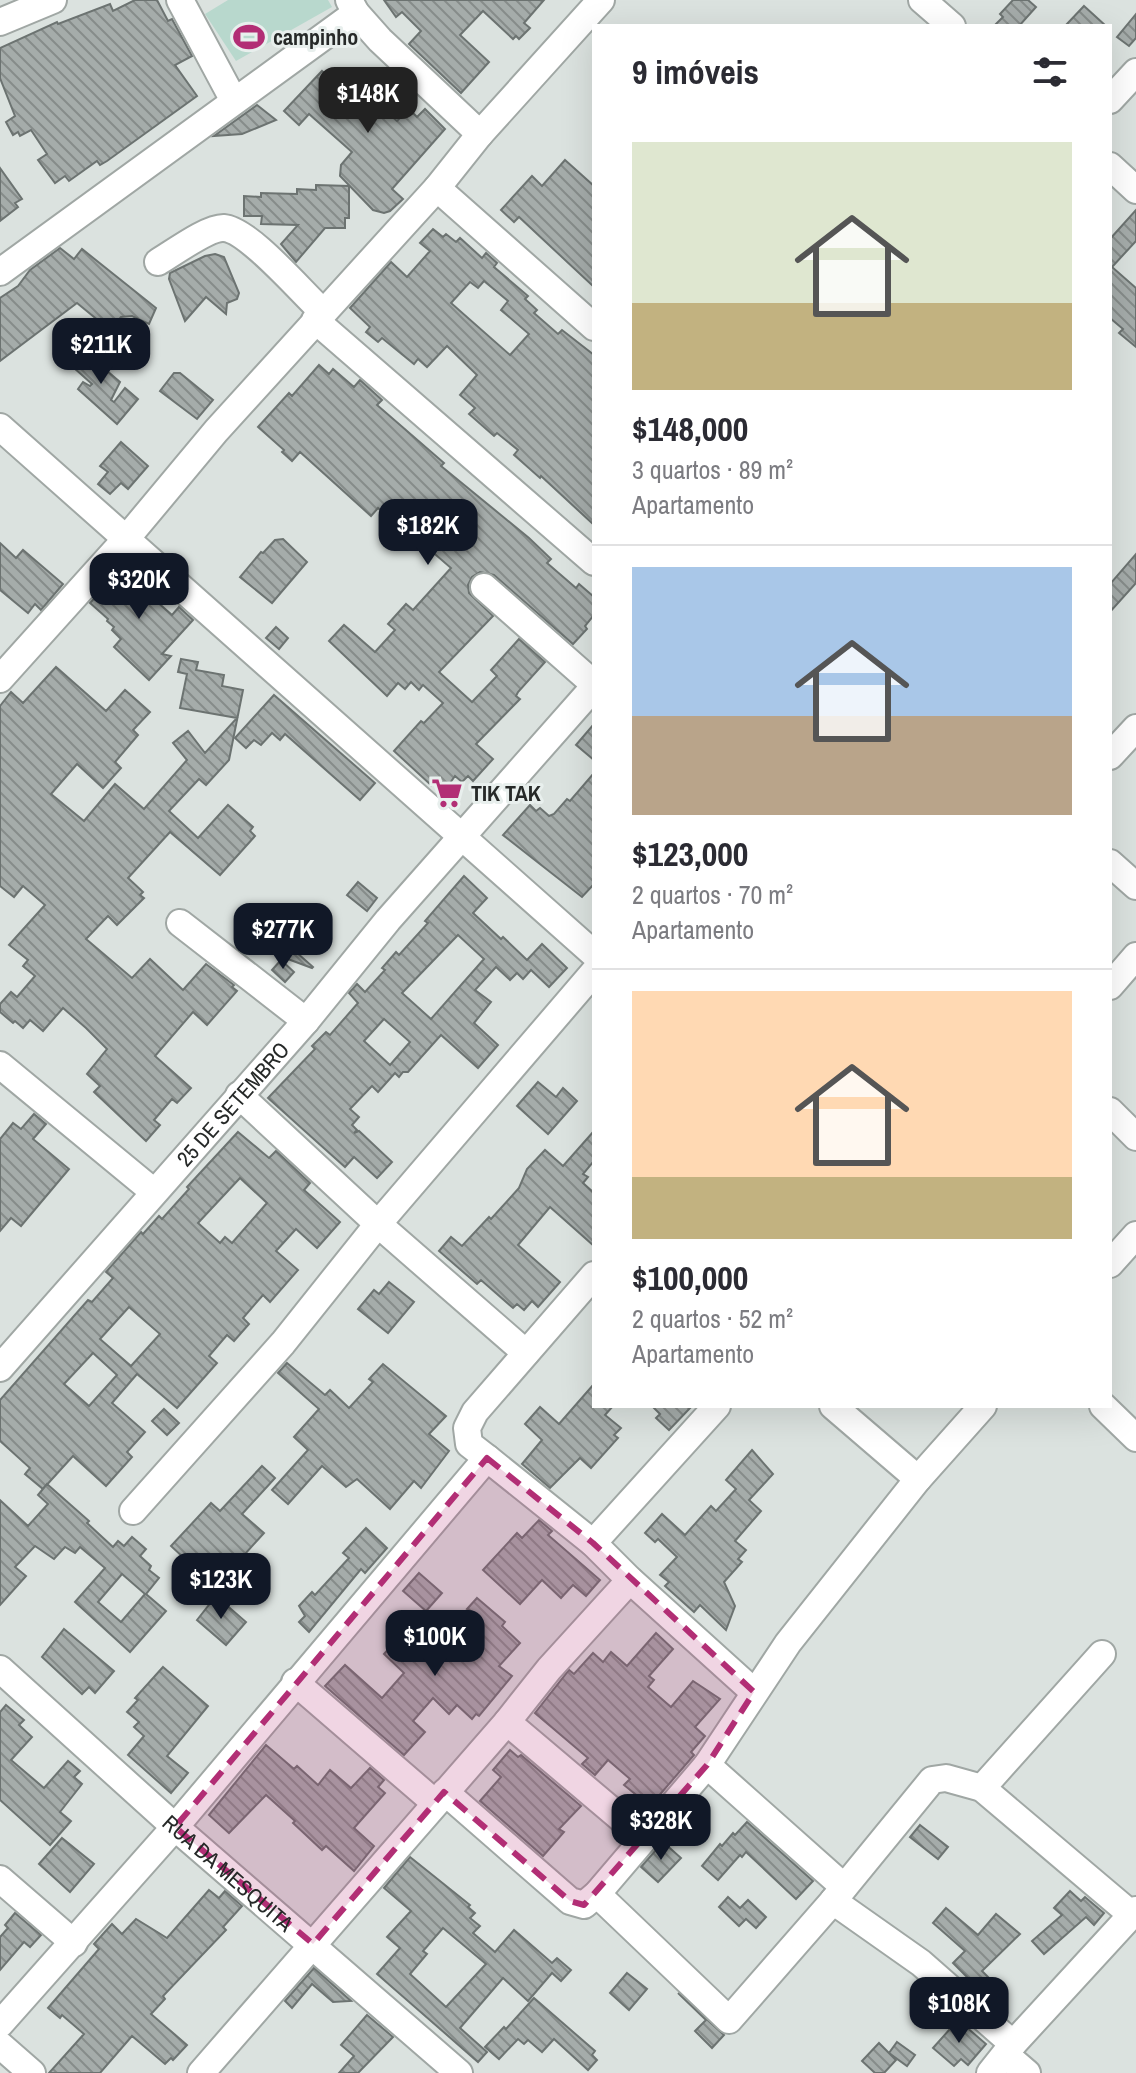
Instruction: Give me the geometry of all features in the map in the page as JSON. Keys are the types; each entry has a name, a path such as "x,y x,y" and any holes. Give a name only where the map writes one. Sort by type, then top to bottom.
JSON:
{"street":[{"path":"0,22 53,0"},
{"path":"180,0 234,101"},
{"path":"0,679 126,539 216,431 437,188 480,134 601,0"},
{"path":"922,0 950,24"},
{"path":"0,272 234,101 353,7 380,40 480,134"},
{"path":"1112,98 1136,72"},
{"path":"1112,168 1136,190"},
{"path":"437,188 592,325"},
{"path":"158,262 214,230 225,228 240,234 266,255 319,316 592,560"},
{"path":"0,427 592,952"},
{"path":"484,587 592,687"},
{"name":"25 DE SETEMBRO","path":"0,1368 306,1021 388,920 592,689"},
{"path":"1112,754 1136,728"},
{"path":"1112,865 1136,886"},
{"path":"180,923 306,1021"},
{"path":"1112,984 1136,956"},
{"path":"133,1511 283,1343 378,1224 592,974"},
{"path":"0,1065 154,1192"},
{"path":"239,1095 378,1224 526,1353"},
{"path":"1112,1113 1136,1137"},
{"path":"1112,1262 1136,1235"},
{"path":"592,1277 475,1412 467,1428 469,1444 593,1543 754,1692"},
{"path":"593,1543 715,1408"},
{"path":"835,1408 918,1479"},
{"path":"295,1682 570,1901 584,1905 597,1894 707,1765 788,1643 918,1479 981,1408"},
{"path":"1105,1408 1136,1438"},
{"path":"0,2024 175,1827 487,1458"},
{"path":"201,2073 507,1722 549,1669 630,1580"},
{"path":"982,1788 1102,1654"},
{"name":"RUA DA MESQUITA","path":"0,1669 175,1827 459,2073"},
{"path":"507,1722 643,1837"},
{"path":"707,1765 838,1894 921,1963 1003,2057 1027,2073"},
{"path":"597,1894 729,2020 932,1780 946,1778 982,1788 1134,1912 1003,2057"},
{"path":"0,1879 74,1943"},
{"path":"0,2045 32,2073"}],"highlighted area":[{"path":"487,1458 593,1543 754,1692 707,1765 584,1905 570,1901 444,1792 313,1944 175,1827"}],"green space":[{"name":"campinho","path":"228,0 328,0 332,7 236,61 205,14"}],"building":[{"path":"135,0 157,0 168,21 172,19 192,56 175,65 197,96 107,161 100,165 97,161 69,181 65,176 55,183 38,160 47,154 31,130 20,136 18,132 13,135 6,122 15,116 0,78 0,48 57,22 110,4 113,11"},
{"path":"384,0 544,0 524,23 530,28 519,39 516,36 513,39 483,11 460,35 489,62 461,93 409,44 421,31 402,12 396,17"},
{"path":"1013,0 1028,0 1036,7 1021,24 996,24 1003,17 1000,14"},
{"path":"1084,6 1104,24 1067,24"},
{"path":"1136,14 1136,38 1129,46 1117,37"},
{"path":"322,71 344,90 352,82 357,87 370,72 388,88 375,102 397,121 409,109 417,117 425,109 445,129 392,189 403,199 390,211 373,210 340,176 341,165 352,152 309,114 299,125 284,111"},
{"path":"257,105 276,120 242,134 214,136"},
{"path":"565,160 592,184 592,285 519,217 514,222 501,210 532,176 542,186"},
{"path":"0,168 22,199 15,203 18,207 0,221"},
{"path":"316,185 349,186 349,218 345,218 345,228 325,228 296,262 281,244 298,225 261,224 262,216 244,216 244,196 297,194 297,189 316,190"},
{"path":"1136,210 1136,241 1112,267 1112,237"},
{"path":"433,229 456,242 460,238 482,258 486,253 497,263 494,267 528,296 525,299 537,310 534,313 558,334 562,330 592,353 592,523 514,455 518,450 497,433 494,436 469,414 475,408 460,395 477,375 447,346 427,367 418,359 414,364 382,338 378,342 366,332 370,327 350,308 391,262 407,277 430,251 420,243","holes":["484,281 508,301 501,310 529,334 510,355 451,303 470,282 478,288"]},
{"path":"60,248 74,259 82,249 156,308 149,324 132,316 121,317 110,330 77,303 0,361 0,298"},
{"path":"215,254 224,257 239,293 237,299 227,303 226,314 206,297 185,321 169,279 170,273"},
{"path":"1112,267 1136,288 1136,347 1119,333 1123,329 1112,320"},
{"path":"78,346 120,382 111,400 114,402 125,388 138,399 117,424 78,389 83,382 92,384 65,360"},
{"path":"319,365 329,374 333,369 354,387 360,380 382,400 377,405 444,463 441,466 529,538 551,559 547,563 576,588 579,584 592,595 592,617 585,626 587,629 573,644 494,575 480,572 472,577 468,585 469,593 493,616 439,672 472,702 497,676 491,670 519,639 545,662 518,692 516,696 520,699 476,744 493,759 473,781 468,776 462,782 455,776 450,783 434,781 431,785 394,751 421,721 424,723 443,703 423,685 419,690 411,682 405,689 398,683 387,696 329,641 344,625 375,652 395,630 388,624 406,604 413,610 451,568 414,536 422,527 399,507 389,518 378,508 371,516 300,452 292,461 258,427 289,393 292,396"},
{"path":"174,373 180,373 213,400 197,419 160,391"},
{"path":"121,442 148,466 128,489 121,483 110,494 98,484 108,472 100,466"},
{"path":"283,539 307,562 272,603 240,577 261,552 275,540"},
{"path":"0,543 16,558 23,550 63,584 41,610 35,604 28,613 0,590"},
{"path":"1136,554 1136,583 1112,610 1112,582"},
{"path":"128,562 145,577 138,585 172,615 179,607 193,620 162,654 171,656 149,680 114,647 121,639 112,630 114,627 108,619 90,603"},
{"path":"276,627 288,638 279,649 266,638"},
{"path":"181,659 198,662 196,670 224,675 222,686 243,690 229,760 206,785 199,779 169,811 198,838 228,805 253,827 250,831 255,836 220,875 170,832 128,878 143,892 140,895 144,898 117,925 108,916 86,939 132,978 150,959 183,990 206,964 234,985 232,987 237,991 207,1025 193,1012 155,1056 191,1088 177,1103 172,1099 154,1120 160,1125 146,1141 94,1092 100,1086 87,1074 107,1049 86,1028 63,1008 43,1031 30,1020 23,1028 0,1012 0,1004 11,992 17,997 35,976 23,966 28,960 9,945 45,905 23,886 14,897 0,886 0,706 11,692 23,703 56,667 106,711 125,690 150,712 133,730 138,735 115,762 121,768 103,788 77,764 51,794 84,821 115,784 144,809 187,760 173,743 188,731 205,753 237,718 180,708 187,674 178,672"},
{"path":"274,695 375,783 360,800 285,734 280,740 272,733 261,745 254,740 246,748 235,738"},
{"path":"592,726 592,758 576,745"},
{"path":"592,775 592,886 582,897 503,835 530,805 536,811 540,808 549,816 567,799 570,801"},
{"path":"464,876 487,898 473,913 501,939 503,937 527,960 542,944 567,968 549,987 531,970 523,979 517,973 510,980 496,967 475,990 491,1002 474,1023 498,1045 478,1068 441,1035 408,1072 403,1072 399,1077 395,1073 378,1092 372,1086 350,1109 359,1117 352,1125 357,1130 354,1133 359,1131 392,1162 377,1178 354,1157 345,1167 268,1098 315,1049 312,1046 326,1032 330,1035 358,1003 349,993 357,984 365,992 396,952 399,955 428,923 425,921","holes":["458,935 484,959 431,1019 402,993","384,1019 410,1042 390,1065 364,1041"]},
{"path":"358,882 377,898 367,911 347,895"},
{"path":"270,929 313,967 261,949 261,939"},
{"path":"281,960 294,972 285,982 272,970"},
{"path":"538,1082 556,1097 563,1088 577,1101 548,1134 517,1106"},
{"path":"34,1114 46,1124 33,1139 69,1169 21,1226 11,1218 0,1231 0,1139 13,1123 21,1129"},
{"path":"238,1132 269,1158 276,1151 310,1183 304,1190 340,1222 317,1248 296,1229 276,1251 298,1270 270,1302 263,1295 243,1318 249,1324 234,1341 227,1335 209,1356 217,1363 177,1408 137,1374 112,1403 145,1432 127,1452 132,1457 106,1486 73,1456 43,1489 25,1474 30,1468 0,1441 0,1400 88,1300 92,1302 113,1278 106,1272 141,1232 143,1234 159,1216 162,1219 189,1189 187,1187","holes":["240,1178 267,1203 232,1243 225,1237 220,1243 198,1223","129,1307 160,1334 131,1366 100,1339","93,1353 117,1375 89,1406 64,1384"]},
{"path":"592,1133 592,1163 583,1174 588,1177 583,1183 592,1191 592,1244 550,1207 518,1245 560,1282 538,1307 532,1301 524,1310 517,1304 513,1308 481,1280 477,1284 439,1251 451,1237 462,1246 489,1217 491,1219 519,1188 527,1169 545,1150 563,1166"},
{"path":"389,1282 414,1302 388,1333 358,1309 374,1290 379,1294"},
{"path":"287,1363 325,1395 330,1390 349,1408 373,1382 369,1379 383,1364 446,1416 429,1434 449,1451 421,1488 414,1481 390,1509 357,1479 346,1487 322,1466 288,1504 272,1490 308,1450 294,1437 319,1409 278,1373"},
{"path":"592,1386 592,1408 611,1408 605,1415 621,1428 614,1435 618,1438 591,1468 580,1458 550,1488 522,1464 542,1440 525,1424 540,1407 559,1424"},
{"path":"654,1408 690,1408 669,1430 656,1418 660,1414"},
{"path":"164,1409 179,1423 167,1435 152,1421"},
{"path":"752,1450 773,1474 749,1500 761,1511 735,1541 746,1550 738,1559 742,1562 724,1582 735,1606 726,1630 700,1605 694,1612 665,1586 669,1582 660,1575 677,1557 658,1539 655,1542 645,1533 662,1514 685,1535 711,1506 716,1511 736,1489 726,1480"},
{"path":"262,1466 275,1478 242,1514 264,1533 226,1575 230,1580 217,1594 171,1546 211,1503 220,1511"},
{"path":"47,1484 113,1547 118,1541 124,1546 132,1537 146,1549 140,1556 159,1578 146,1594 166,1611 130,1652 75,1602 105,1568 80,1547 75,1553 65,1547 54,1559 35,1546 15,1567 26,1576 0,1605 0,1500 28,1526 48,1504 38,1495","holes":["122,1574 145,1594 121,1622 98,1602"]},
{"path":"539,1520 552,1531 548,1535 600,1580 586,1596 573,1585 561,1598 542,1580 520,1604 483,1570 517,1533 522,1538"},
{"path":"366,1528 387,1548 365,1573 361,1569 309,1632 299,1622 305,1616 299,1606 312,1592 315,1595 349,1558 343,1553"},
{"path":"419,1573 442,1593 426,1611 403,1591"},
{"path":"216,1596 246,1622 226,1645 197,1620"},
{"path":"477,1598 505,1622 502,1626 520,1643 499,1666 512,1676 479,1716 476,1714 472,1719 457,1705 449,1714 433,1698 413,1721 425,1732 404,1755 325,1686 345,1665 382,1698 404,1673 384,1654 394,1643 413,1661 437,1635 443,1640"},
{"path":"64,1629 114,1671 95,1693 89,1687 82,1694 42,1657"},
{"path":"656,1633 673,1649 649,1676 654,1680 648,1687 671,1707 693,1681 720,1699 695,1727 705,1736 691,1752 694,1755 650,1806 624,1785 630,1779 608,1760 595,1775 582,1764 588,1758 535,1713 569,1670 574,1674 593,1653 603,1662 611,1652 627,1666"},
{"path":"163,1667 208,1706 167,1756 188,1773 171,1793 128,1755 144,1736 134,1727 139,1722 127,1712 138,1700 135,1698"},
{"path":"6,1705 24,1720 19,1725 32,1737 11,1760 44,1788 68,1761 80,1771 74,1777 82,1784 60,1812 71,1821 50,1845 0,1800 0,1712"},
{"path":"266,1745 318,1785 330,1770 351,1788 370,1768 384,1780 378,1787 385,1793 354,1828 374,1846 354,1871 326,1846 322,1850 266,1795 229,1833 209,1815"},
{"path":"510,1750 518,1757 521,1755 581,1806 559,1829 564,1832 543,1856 480,1801 501,1777 493,1770"},
{"path":"747,1822 813,1881 796,1899 746,1852 718,1880 702,1866 720,1844 722,1846"},
{"path":"920,1825 948,1847 938,1859 910,1837"},
{"path":"62,1838 94,1864 70,1892 39,1864"},
{"path":"663,1842 681,1858 658,1882 641,1867"},
{"path":"410,1857 470,1905 468,1907 475,1913 470,1918 480,1926 473,1933 495,1952 514,1930 552,1963 557,1958 571,1970 561,1981 552,1973 528,2001 503,1978 460,2028 487,2052 478,2062 377,1974 400,1948 387,1937 411,1911 384,1888","holes":["443,1928 486,1964 446,2007 410,1974 427,1954 423,1951"]},
{"path":"209,1890 219,1898 225,1891 242,1906 223,1927 226,1930 163,1996 165,1999 151,2014 187,2045 165,2064 132,2036 100,2073 49,2073 84,2034 62,2015 60,2018 48,2008 99,1949 94,1944 112,1924 122,1934 136,1919 167,1938"},
{"path":"1070,1891 1081,1901 1085,1897 1104,1913 1094,1925 1086,1917 1044,1954 1032,1941 1062,1915 1054,1908"},
{"path":"728,1897 740,1908 748,1900 766,1917 756,1928 746,1919 739,1926 719,1907"},
{"path":"946,1908 978,1935 996,1914 1020,1934 982,1971 998,1987 987,1997 953,1963 965,1951 933,1923"},
{"path":"15,1913 41,1935 30,1947 24,1942 0,1970 0,1937"},
{"path":"314,1968 351,2001 333,2002 312,1984 292,2008 285,2001"},
{"path":"627,1973 647,1989 629,2010 610,1993"},
{"path":"678,1993 724,2035 712,2048 695,2031 706,2020"},
{"path":"534,1998 595,2051 592,2055 597,2060 588,2070 554,2039 542,2052 528,2040 524,2044 518,2039 499,2059 485,2047"},
{"path":"367,2015 393,2037 358,2073 339,2073 354,2056 341,2045"},
{"path":"958,2020 986,2044 968,2065 961,2059 954,2066 933,2048"},
{"path":"897,2042 915,2055 907,2066 889,2053"},
{"path":"879,2043 896,2060 884,2073 875,2073 862,2061"}],"place":[{"name":"campinho","path":"249,37"},
{"name":"TIK TAK","path":"447,793"}]}
